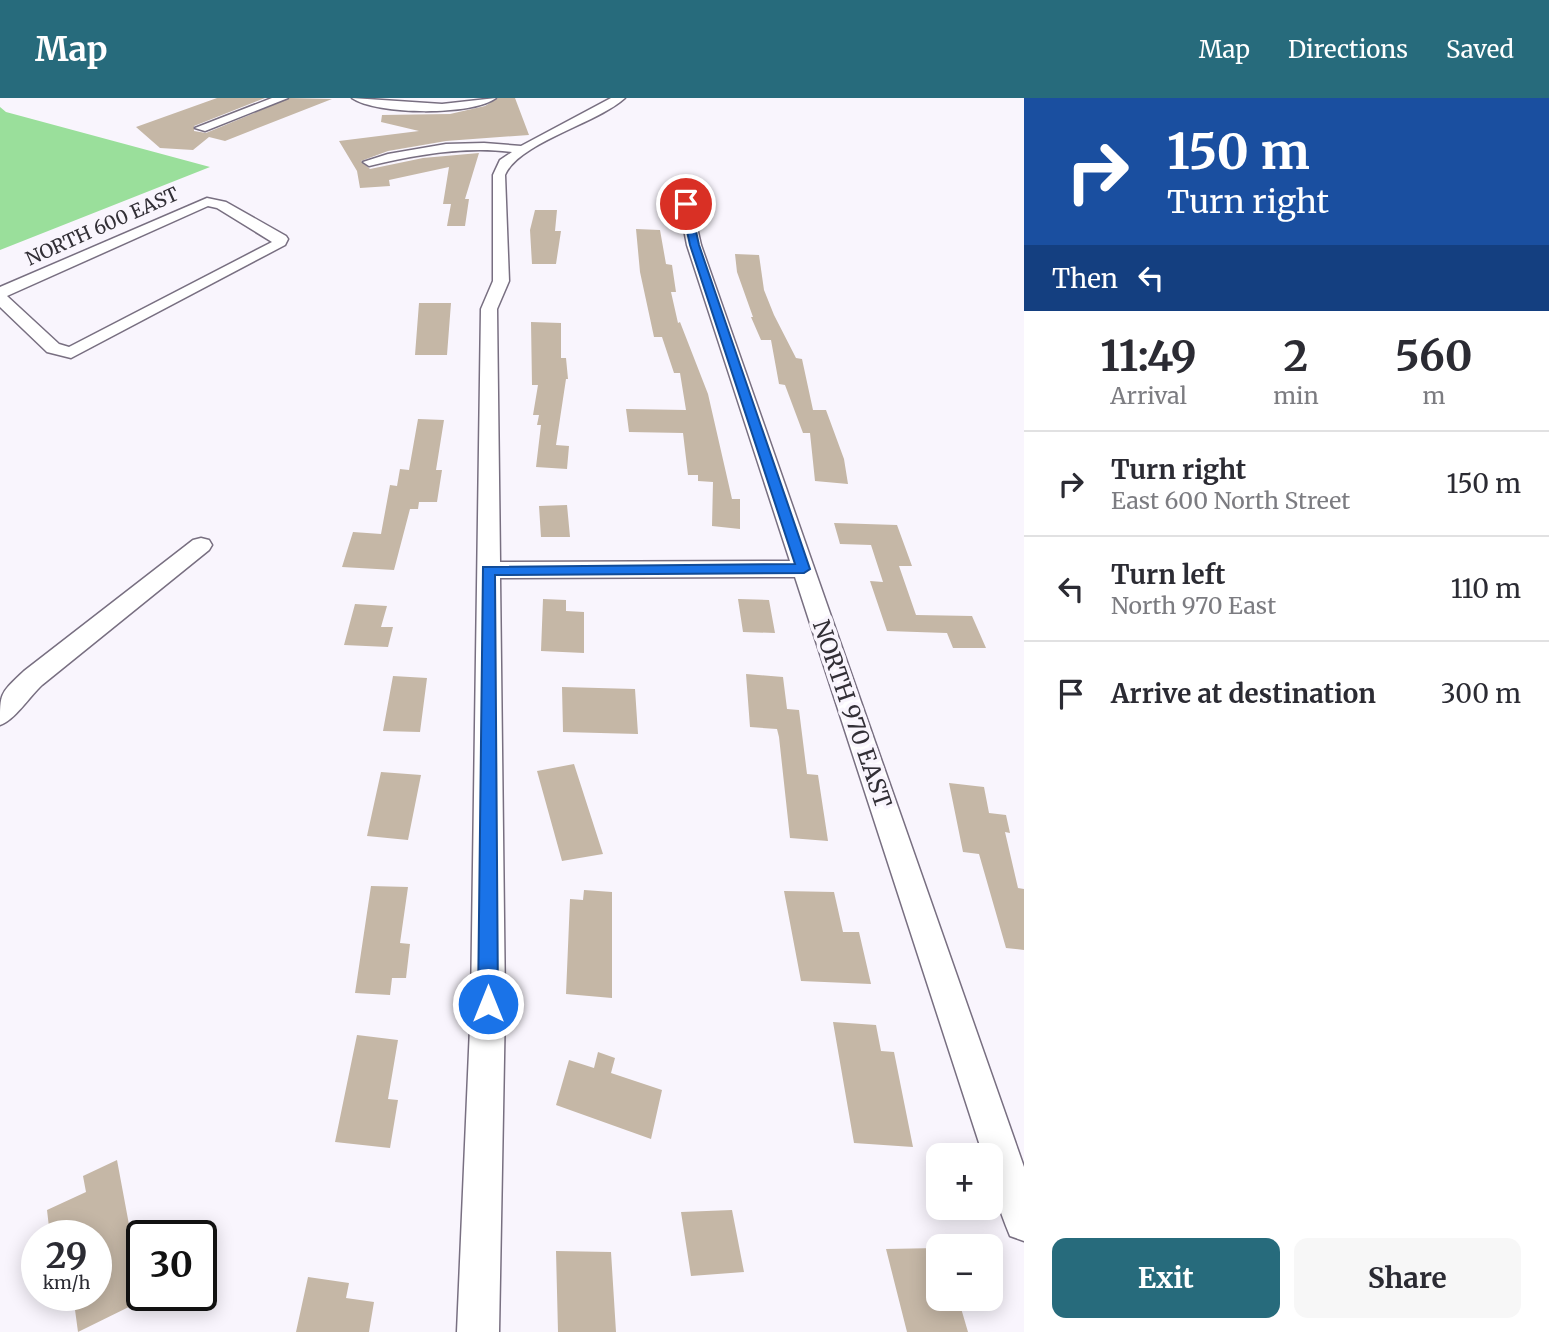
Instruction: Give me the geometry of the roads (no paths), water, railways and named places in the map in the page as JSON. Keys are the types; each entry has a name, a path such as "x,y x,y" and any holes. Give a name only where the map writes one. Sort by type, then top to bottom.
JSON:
{"street":[{"path":"201,128 282,98"},
{"path":"358,98 407,107 471,105 490,98"},
{"path":"478,1332 488,1004 489,309 501,281 499,175 504,163 523,150 619,98"},
{"path":"369,162 438,148 502,147 523,150"},
{"name":"NORTH 600 EAST","path":"207,202 221,205 281,239 278,245 266,252 71,353 53,348 0,296 195,205 207,202"},
{"name":"NORTH 970 EAST","path":"686,204 694,245 1024,1222"},
{"path":"0,715 13,697 33,678 201,545"},
{"path":"488,570 804,569"}]}
